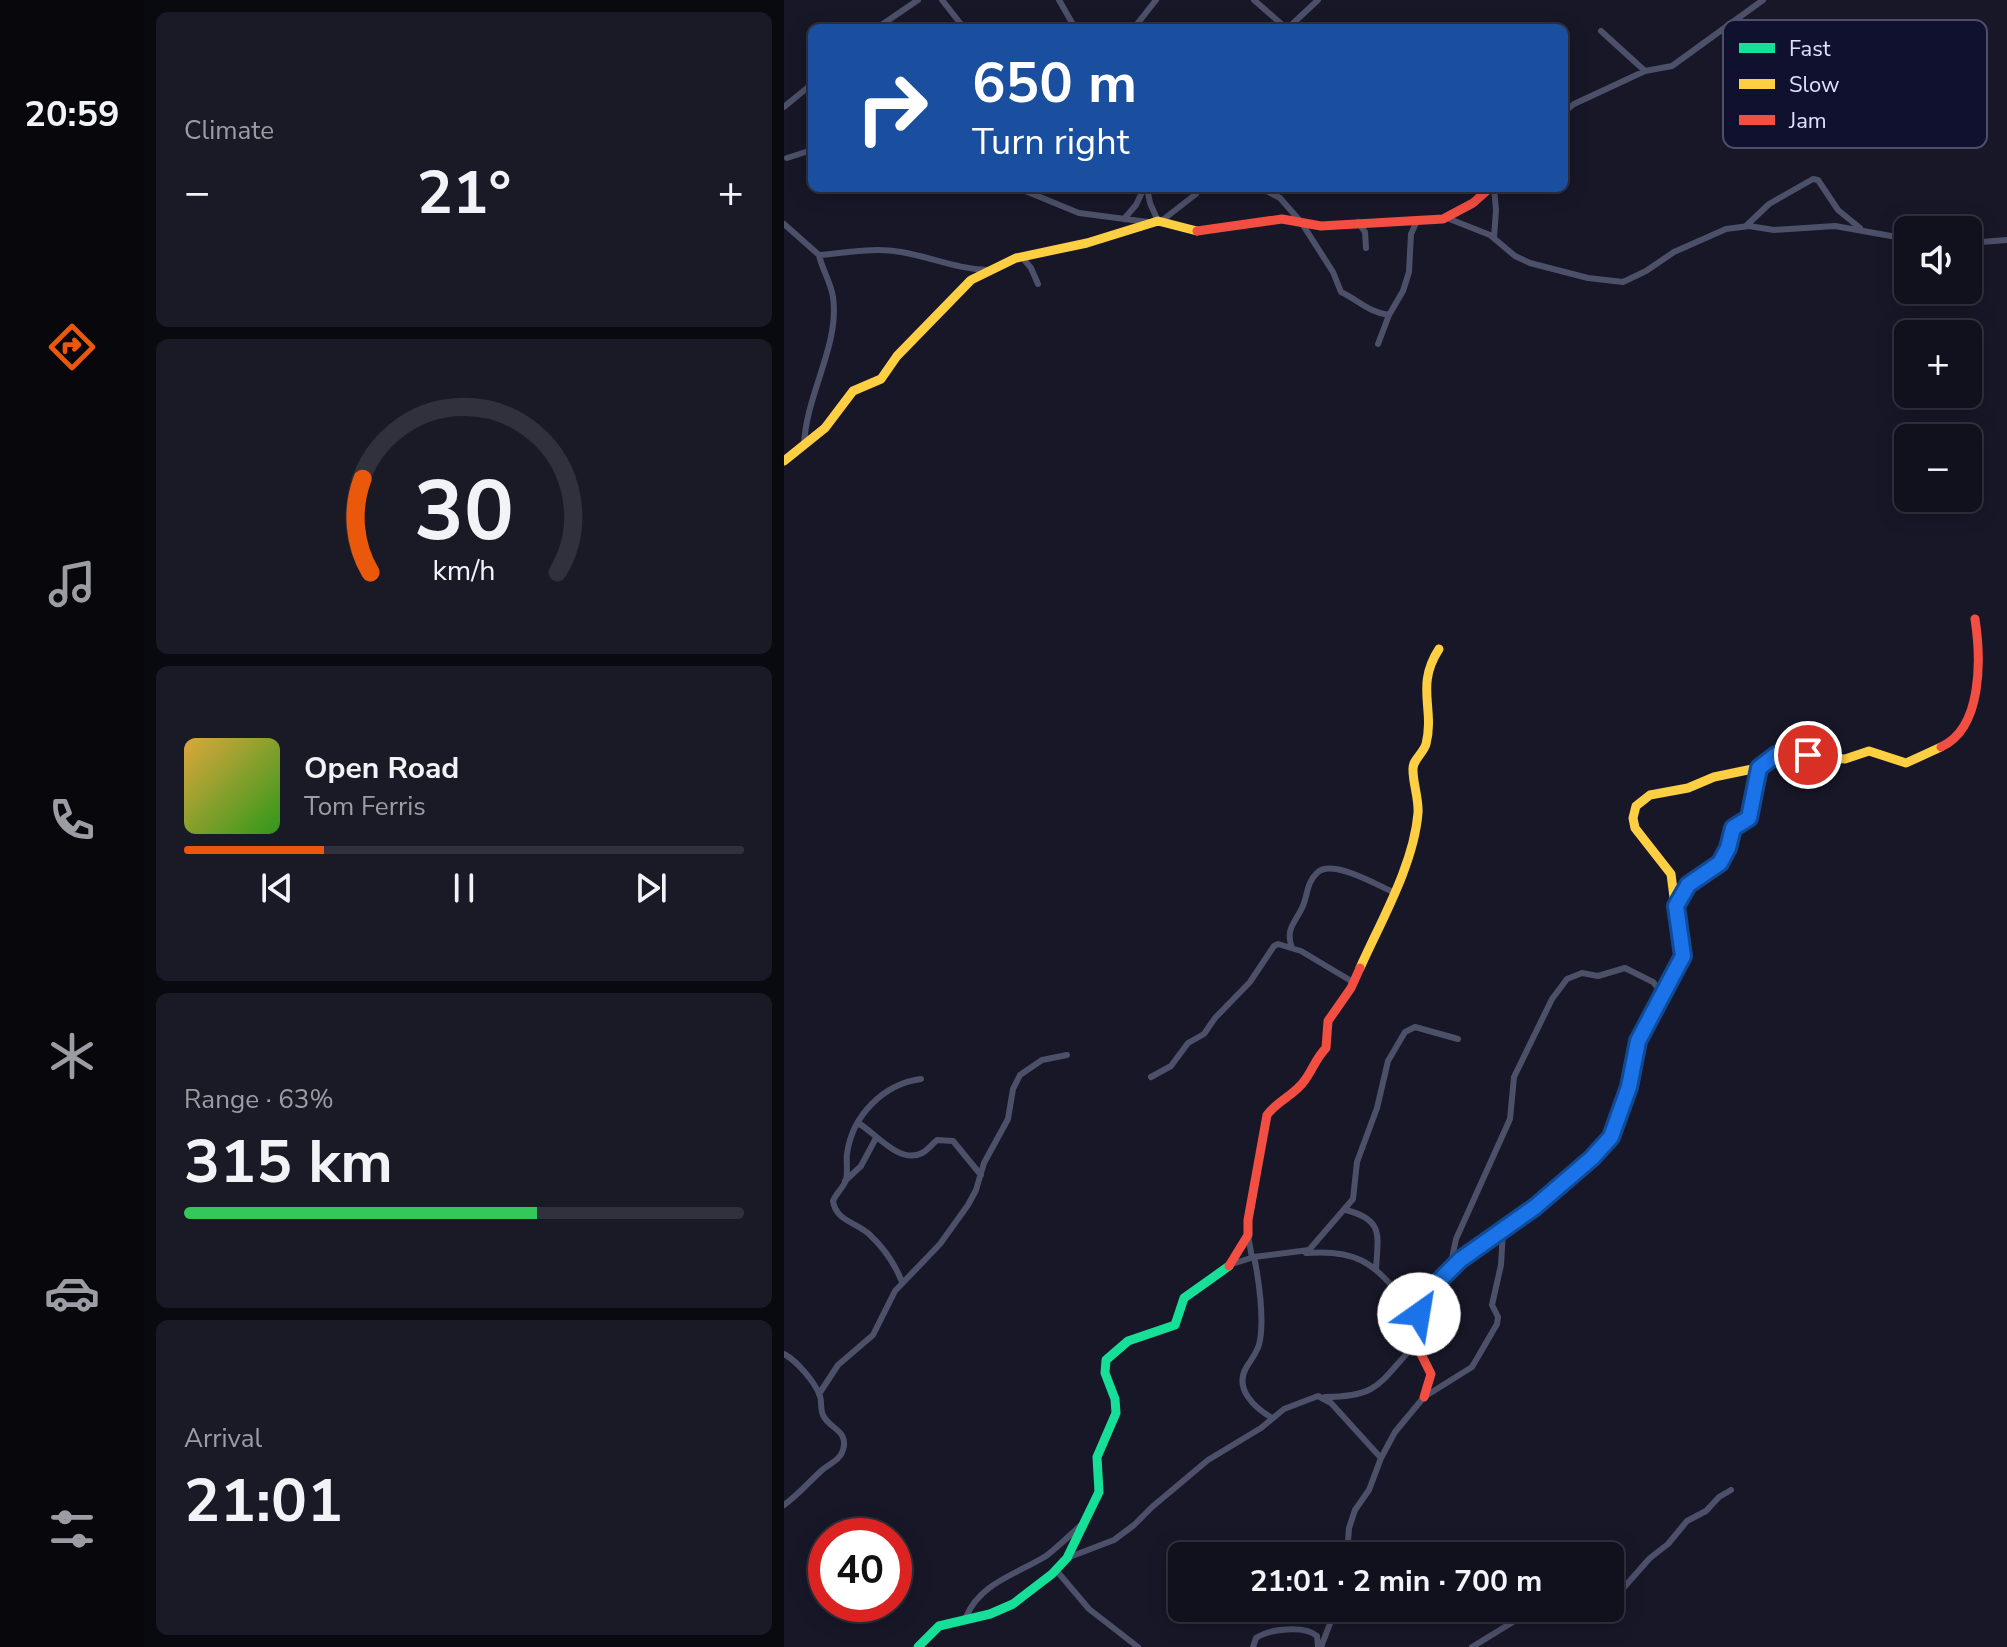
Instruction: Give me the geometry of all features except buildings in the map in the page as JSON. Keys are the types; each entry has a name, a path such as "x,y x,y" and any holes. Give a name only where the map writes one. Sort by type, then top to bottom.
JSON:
{"street":[{"path":"883,24 918,0"},
{"path":"942,0 961,24"},
{"path":"1059,0 1073,24"},
{"path":"1137,24 1156,0"},
{"path":"1254,0 1282,24"},
{"path":"1291,24 1318,0"},
{"path":"1735,20 1763,0"},
{"path":"1568,109 1645,71 1672,66 1723,29"},
{"path":"1601,31 1645,71"},
{"path":"784,107 808,87"},
{"path":"787,158 808,151"},
{"path":"1746,227 1769,204 1813,179 1818,180 1838,210 1863,230"},
{"path":"1027,192 1064,209 1092,216 1156,222 1193,232 1282,219 1321,226 1447,218 1487,192"},
{"path":"1124,219 1144,192"},
{"path":"1147,192 1156,222"},
{"path":"784,461 825,428 853,391 881,379 897,356 964,286 988,270 1022,257 1087,243 1156,222 1197,192"},
{"path":"1269,192 1280,198 1301,222 1333,272 1341,292 1356,298 1373,311 1389,315"},
{"path":"1493,192 1496,210 1494,238"},
{"path":"1447,218 1494,238 1530,263 1588,278 1623,282 1674,252 1719,231 1746,227 1799,230 1835,226 1894,236"},
{"path":"1378,344 1389,315 1403,291 1409,272 1411,234 1417,221"},
{"path":"1358,222 1365,232 1366,248"},
{"path":"784,224 819,255 833,297 834,318 829,347 809,403 804,445"},
{"path":"1982,242 2007,240"},
{"path":"819,255 886,250 924,256 962,269 988,270"},
{"path":"1022,257 1038,284"},
{"path":"1424,1397 1431,1374 1416,1344 1415,1333 1419,1314 1431,1289 1465,1256 1503,1231 1607,1143 1629,1087 1638,1041 1683,956 1671,874 1635,828 1633,818 1636,806 1650,795 1759,768 1778,754 1845,759 1869,751 1906,763 1952,742 1967,725 1972,707 1980,651 1975,619"},
{"path":"1272,1418 1247,1396 1242,1384 1245,1370 1260,1341 1261,1325 1248,1220 1261,1142 1267,1115 1273,1106 1286,1098 1308,1075 1326,1048 1328,1021 1353,982 1393,892 1416,823 1417,800 1412,766 1426,743 1424,687 1430,662 1439,649"},
{"path":"1676,906 1688,885 1720,863 1733,828 1749,818 1759,768"},
{"path":"1292,948 1289,938 1291,923 1303,906 1308,886 1320,870 1340,870 1393,892"},
{"path":"1151,1077 1171,1066 1188,1043 1204,1034 1250,982 1278,944 1292,948 1353,982"},
{"path":"1448,1272 1456,1239 1510,1119 1514,1077 1563,981 1582,973 1598,976 1625,968 1653,982 1663,994"},
{"path":"1305,1253 1353,1199 1357,1162 1377,1108 1388,1061 1405,1032 1415,1027 1458,1039"},
{"path":"819,1394 838,1365 873,1335 902,1282 954,1228 973,1197 988,1154 1008,1119 1010,1098 1020,1075 1033,1064 1067,1055"},
{"path":"845,1181 847,1153 858,1123 871,1104 900,1083 921,1079"},
{"path":"858,1123 876,1138 914,1155 925,1151 937,1140 953,1141 981,1175"},
{"path":"876,1138 861,1166 833,1198 834,1208 840,1217 862,1228 875,1240 894,1265 902,1282"},
{"path":"1346,1210 1365,1216 1372,1222 1378,1240 1376,1269"},
{"path":"1348,1542 1353,1515 1369,1490 1395,1432 1424,1397 1472,1367 1497,1324 1498,1317 1492,1308 1501,1265 1503,1231"},
{"path":"1231,1264 1248,1235"},
{"path":"918,1647 939,1626 966,1617 990,1614 1013,1604 1067,1558 1099,1492 1097,1457 1116,1413 1115,1399 1105,1373 1106,1360 1128,1341 1175,1325 1184,1298 1231,1264 1253,1258 1320,1252 1356,1257 1376,1269 1419,1314"},
{"path":"1067,1558 1114,1540 1208,1460 1292,1405 1318,1396 1352,1396 1376,1389 1416,1344"},
{"path":"784,1354 793,1359 819,1394 823,1415 843,1436 843,1450 835,1462 785,1503"},
{"path":"784,1363 793,1359"},
{"path":"1324,1397 1381,1458"},
{"path":"1624,1587 1687,1521 1706,1511 1731,1490"},
{"path":"966,1617 981,1594 1045,1556 1086,1520"},
{"path":"1056,1570 1089,1609 1138,1647"},
{"path":"1320,1647 1330,1622"},
{"path":"1472,1647 1513,1622"},
{"path":"1253,1647 1256,1638 1266,1632 1309,1631 1317,1636 1320,1647"}],"traffic: fast":[{"path":"918,1647 939,1626 990,1614 1013,1604 1052,1574 1067,1558 1099,1492 1097,1457 1116,1413 1115,1399 1105,1373 1106,1360 1128,1341 1175,1325 1184,1298 1229,1266"}],"traffic: slow":[{"path":"784,461 825,428 853,391 881,379 897,356 971,280 1016,258 1087,243 1158,221 1197,231"},
{"path":"1360,968 1395,892 1415,832 1418,808 1413,766 1426,744 1428,674 1439,649"},
{"path":"1671,979 1682,959 1671,874 1635,828 1633,818 1636,806 1650,795 1688,788 1714,777 1762,767 1776,755 1845,759 1869,751 1906,763 1941,747"}],"traffic: jam":[{"path":"1197,231 1282,219 1321,226 1443,219 1473,203 1485,192"},
{"path":"1941,747 1955,738 1972,708 1978,672 1975,619"},
{"path":"1229,1266 1248,1235 1267,1115 1301,1085 1326,1048 1328,1021 1351,988 1360,968"},
{"path":"1424,1397 1431,1374 1416,1344 1415,1333 1428,1295 1460,1260 1535,1207 1607,1143 1629,1087 1638,1041 1671,979"}],"route":[{"path":"1419,1314 1431,1289 1460,1260 1535,1207 1607,1143 1629,1087 1638,1041 1683,956 1676,906 1682,892 1692,880 1717,868 1728,848 1733,828 1747,821 1751,815 1759,768 1778,754 1808,755"}]}
